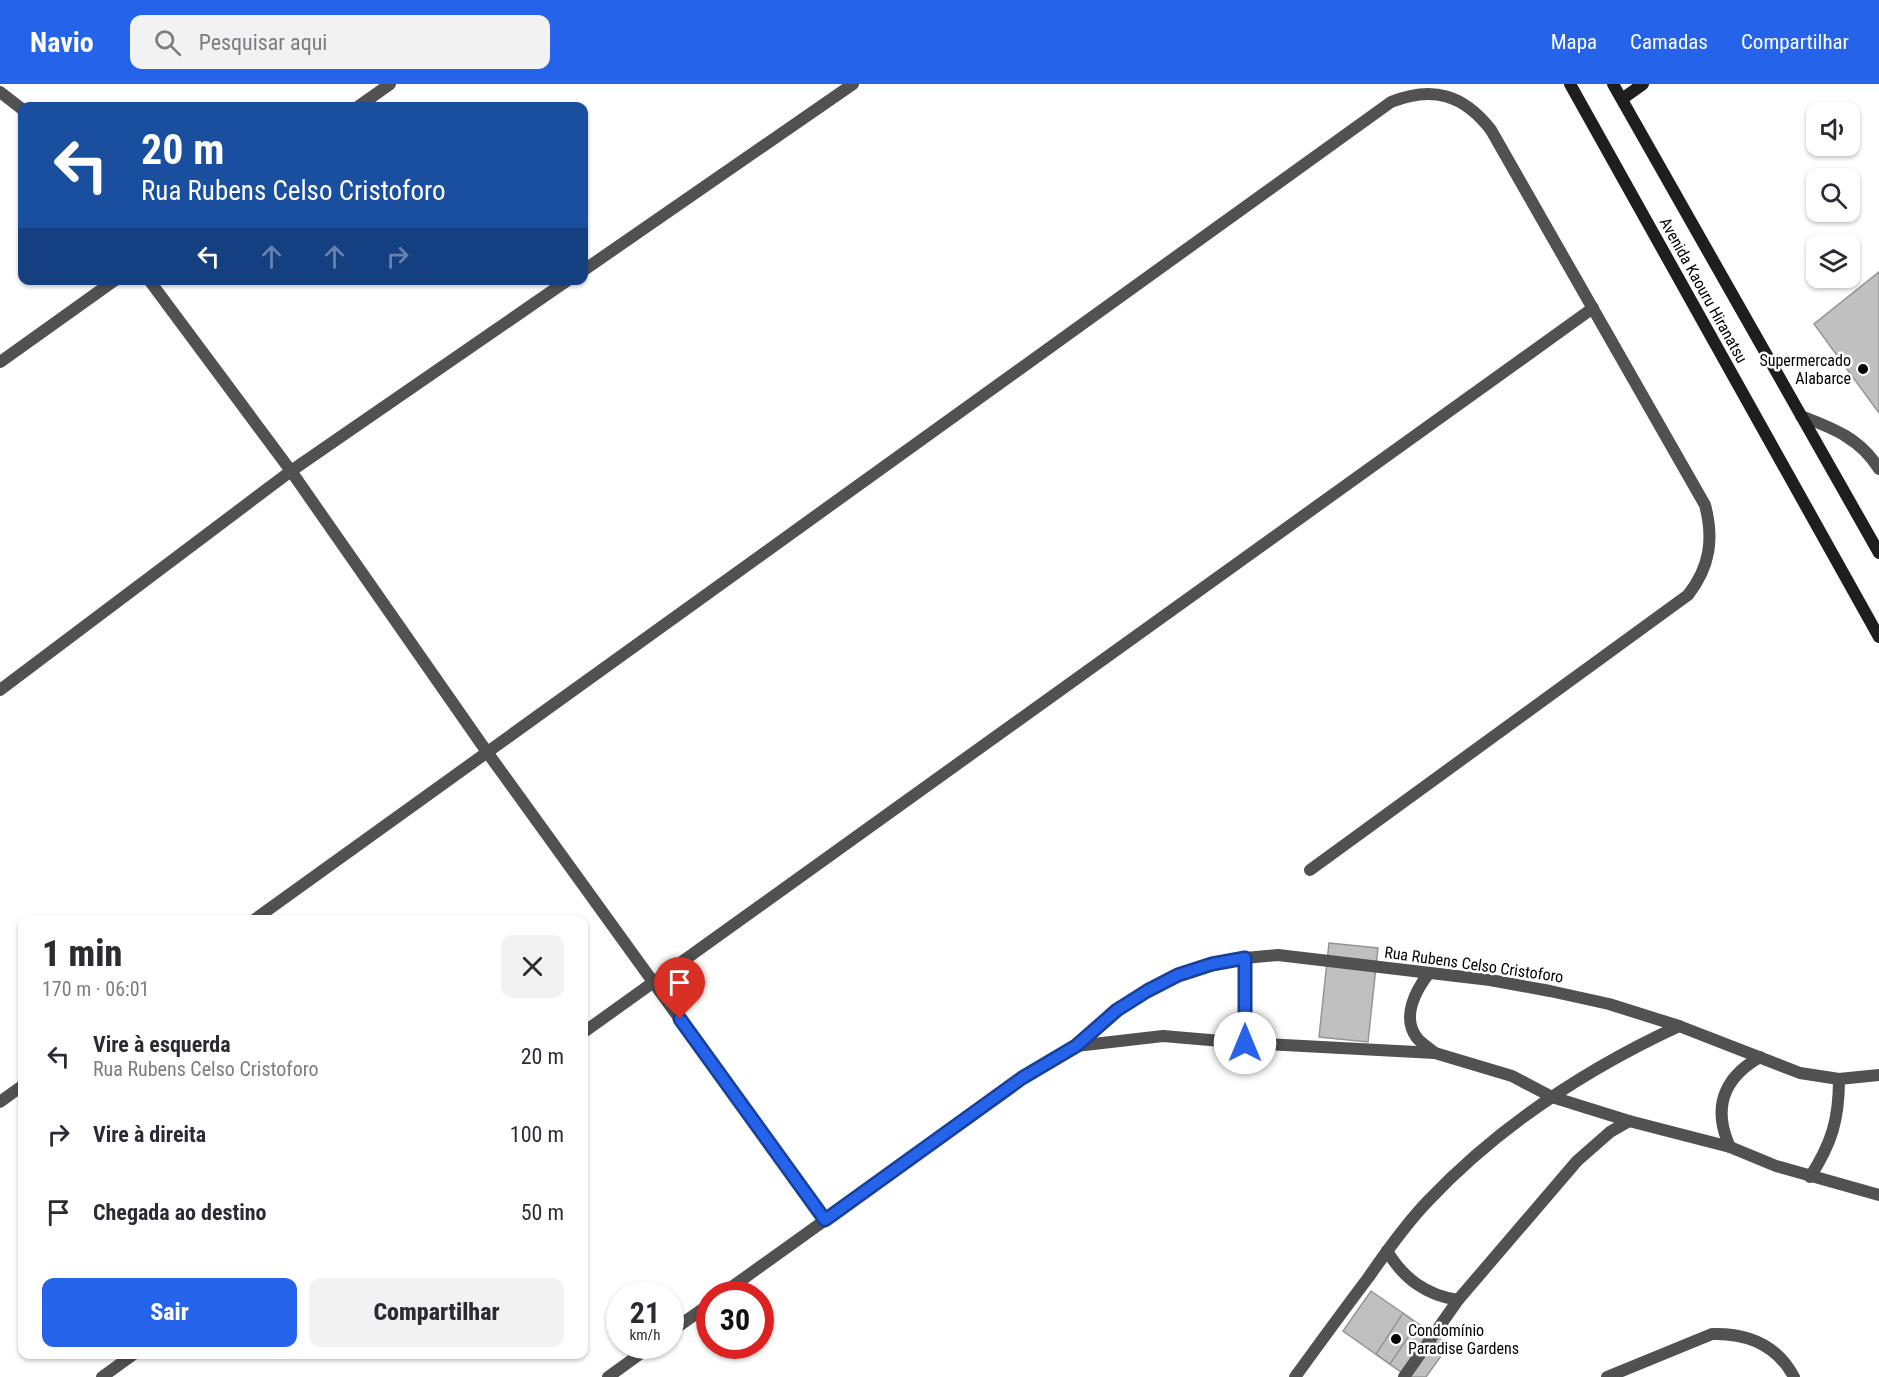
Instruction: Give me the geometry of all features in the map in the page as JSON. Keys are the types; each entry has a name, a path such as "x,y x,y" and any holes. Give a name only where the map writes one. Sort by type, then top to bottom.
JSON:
{"main road":[{"name":"Avenida Kaouru Hiranatsu","path":"1570,84 1879,637"},
{"path":"1613,84 1879,554"},
{"path":"1622,99 1643,84"}],"street":[{"path":"365,102 390,84"},
{"path":"588,267 854,84"},
{"path":"0,92 18,106"},
{"path":"261,915 1381,109 1399,99 1422,94 1439,94 1468,106 1491,130 1705,505 1710,521 1709,554 1697,583 1688,595 1310,870"},
{"path":"0,362 108,285"},
{"path":"152,285 291,471 487,752 825,1220"},
{"path":"0,690 291,471 560,285"},
{"path":"588,1029 1593,308"},
{"path":"1801,416 1838,430 1870,455 1879,470"},
{"name":"Rua Rubens Celso Cristoforo","path":"740,1281 1022,1078 1076,1046 1117,1010 1178,975 1212,964 1245,958 1278,955 1490,980 1550,991 1609,1004 1679,1026 1800,1073 1839,1079 1879,1075"},
{"path":"1245,958 1245,1043"},
{"path":"1429,973 1420,985 1410,1012 1416,1037 1435,1053"},
{"path":"1295,1377 1387,1251 1426,1203 1468,1162 1514,1124 1552,1097 1613,1059 1679,1026"},
{"name":"Rua Rubens Celso Cristoforo","path":"1076,1046 1163,1036 1245,1043 1435,1053 1512,1076 1552,1097 1629,1121 1730,1147 1810,1177 1879,1195"},
{"path":"1730,1147 1724,1134 1722,1121 1725,1093 1733,1078 1746,1065 1760,1057"},
{"path":"1810,1177 1825,1154 1834,1130 1839,1105 1839,1079"},
{"path":"0,1102 18,1089"},
{"path":"1404,1377 1458,1300 1577,1161 1602,1139 1629,1121"},
{"path":"1387,1251 1400,1270 1416,1285 1443,1298 1458,1300"},
{"path":"1606,1377 1712,1334 1728,1333 1751,1338 1775,1352 1788,1366 1794,1377"},
{"path":"102,1377 127,1359"},
{"path":"608,1377 633,1359"}],"building":[{"name":"Supermercado Alabarce","path":"1879,272 1879,413 1814,324"},
{"path":"1329,943 1378,948 1368,1042 1319,1037"},
{"path":"1371,1291 1449,1345 1426,1377 1408,1377 1343,1331"},
{"name":"Condomínio Paradise Gardens","path":"1403,1313 1417,1324 1390,1364 1376,1354"}],"place":[{"name":"Supermercado Alabarce","path":"1863,369"},
{"name":"Condomínio Paradise Gardens","path":"1396,1339"}],"route":[{"path":"680,1019 825,1220 1022,1078 1076,1046 1117,1010 1178,975 1212,964 1245,958 1245,1043"}]}
